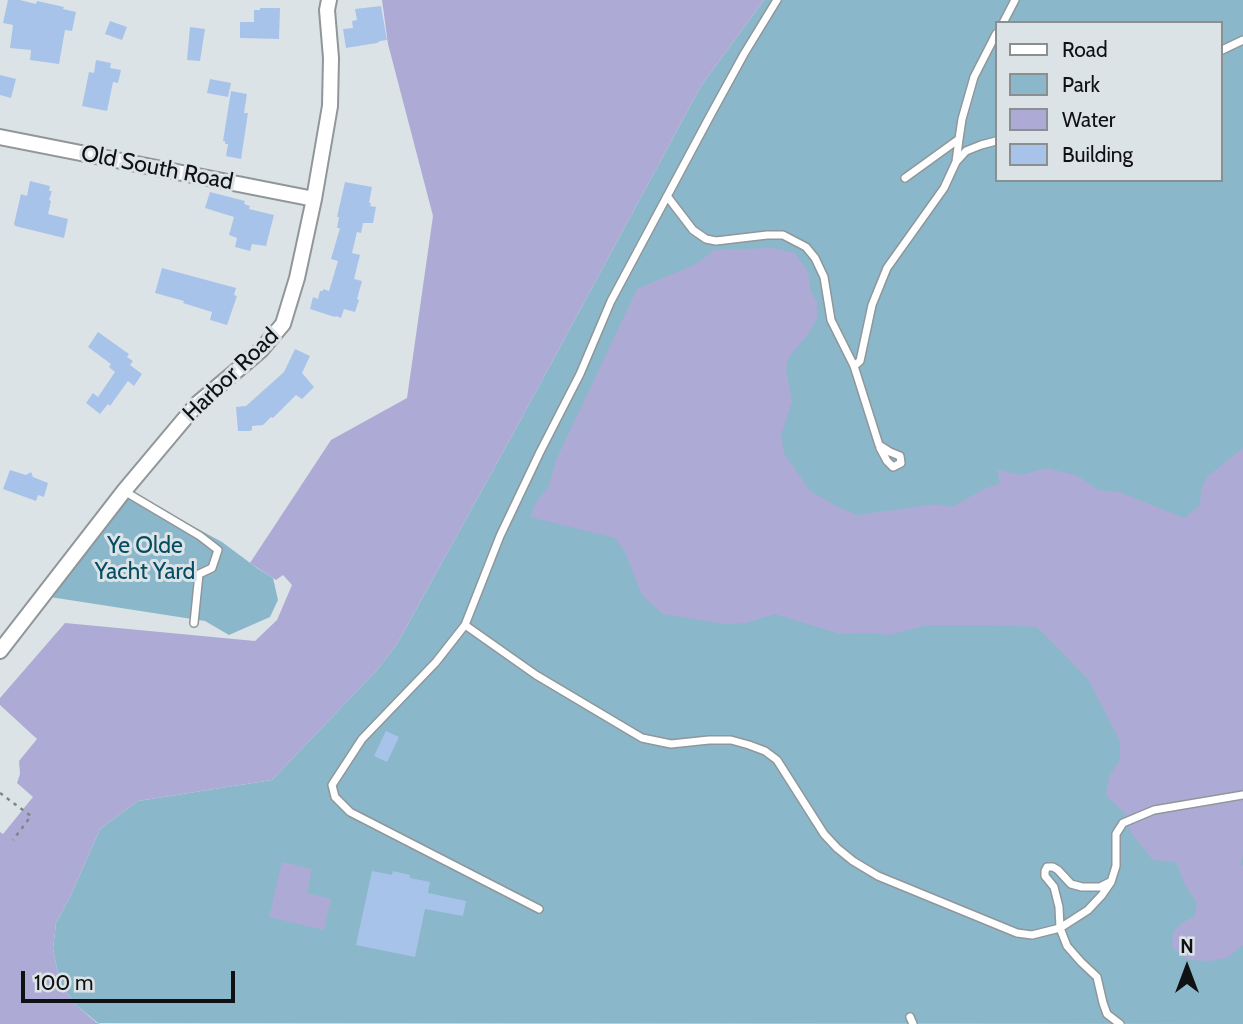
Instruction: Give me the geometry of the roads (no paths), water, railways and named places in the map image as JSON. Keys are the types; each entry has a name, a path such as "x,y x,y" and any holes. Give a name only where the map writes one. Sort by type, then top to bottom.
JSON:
{"street":[{"name":"Harbor Road","path":"0,651 124,491 197,404 261,350 283,324 297,278 330,106 331,58 327,3"},
{"name":"Old South Road","path":"0,137 314,199"}],"lane":[{"path":"539,909 350,812 334,797 332,785 362,739 436,662 466,625 500,536 580,374 611,301 744,54 777,0"},
{"path":"1004,21 1015,0"},
{"path":"854,366 860,360 872,306 887,268 944,188 956,162 962,118 974,77 995,36"},
{"path":"1222,50 1243,40"},
{"path":"905,178 959,139"},
{"path":"956,162 966,151 995,141"},
{"path":"667,196 693,230 706,239 716,241 783,235 806,247 815,257 824,277 831,320 854,366 879,445 900,456 901,463 893,467 880,449"},
{"path":"124,491 201,536 218,550 212,568 199,574 194,623"},
{"path":"466,625 536,675 642,738 671,744 730,740 765,751 777,760 824,834 853,861 878,876 1017,933 1032,935 1060,928 1088,910 1111,882 1116,866 1116,834 1123,823 1154,810 1243,795"},
{"path":"1111,882 1100,887 1082,887 1071,884 1053,867 1047,867 1045,871 1045,876 1054,887 1060,928 1067,946 1097,977 1107,1014 1120,1024"},
{"path":"1056,895 1071,884"}],"water":[{"path":"382,0 764,0 701,86 397,644 377,670 272,780 138,801 100,829 56,923 53,949 60,984 76,1005 101,1024 0,1024 0,832 3,834 33,797 17,783 20,774 19,761 37,739 0,705 0,698 65,623 255,641 277,620 292,585 283,575 276,580 250,563 331,440 407,398 433,216 388,44"},
{"path":"773,248 795,253 808,272 811,292 817,301 817,318 809,333 788,358 786,369 792,402 781,435 784,453 810,491 840,508 858,515 936,504 952,507 1000,483 997,470 1022,475 1046,468 1078,476 1098,490 1119,492 1184,518 1200,505 1201,489 1208,476 1243,448 1243,945 1227,958 1188,960 1172,947 1173,932 1195,916 1197,903 1185,885 1176,862 1153,860 1131,833 1126,815 1106,795 1109,777 1120,759 1120,741 1088,679 1037,627 928,625 888,635 840,634 775,614 746,623 725,624 663,614 642,595 625,552 615,538 530,517 536,502 548,488 557,458 637,289 696,264 714,250"},
{"path":"282,862 312,869 307,893 331,899 324,930 269,917"}],"park label":[{"name":"Ye Olde Yacht Yard","path":"145,559"}]}
